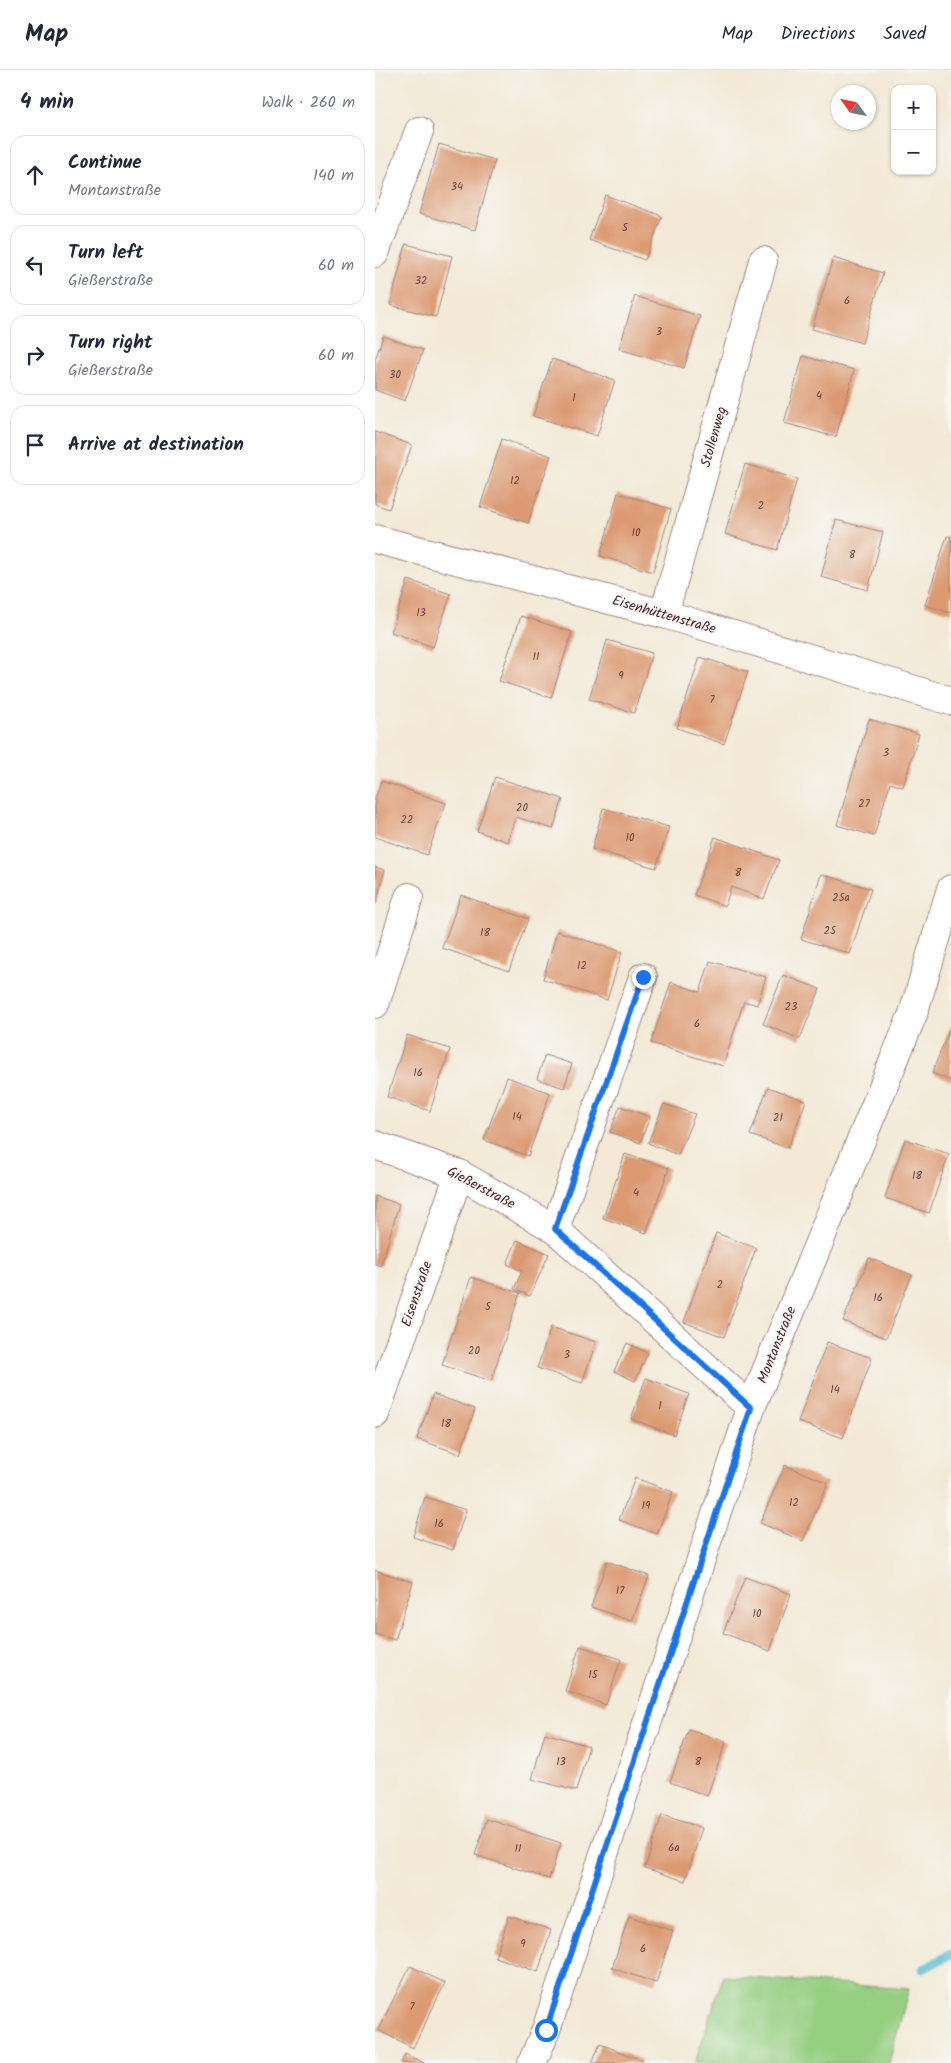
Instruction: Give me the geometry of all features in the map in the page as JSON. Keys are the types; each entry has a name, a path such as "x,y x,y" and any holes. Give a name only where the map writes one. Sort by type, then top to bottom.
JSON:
{"street":[{"path":"375,253 419,131"},
{"name":"Stollenweg","path":"664,614 763,261"},
{"name":"Eisenhüttenstraße","path":"375,539 664,614 951,702"},
{"name":"Montanstraße","path":"532,2063 546,2030 751,1408 913,1014 951,889"},
{"path":"375,1004 409,897"},
{"path":"555,1229 643,977"},
{"name":"Gießerstraße","path":"375,1145 459,1174 555,1229 751,1408"},
{"name":"Eisenstraße","path":"375,1414 459,1174"}],"green space":[{"path":"723,1976 909,1989 889,2063 695,2063"}],"building":[{"path":"439,144 495,160 475,230 419,214"},
{"path":"605,195 662,216 645,260 589,240"},
{"path":"406,244 452,256 436,317 390,305"},
{"path":"833,258 883,273 862,343 812,329"},
{"path":"635,296 700,316 684,368 619,349"},
{"path":"383,336 423,350 405,401 375,390 375,360"},
{"path":"803,356 854,370 836,437 784,423"},
{"path":"552,359 615,380 597,436 533,416"},
{"path":"375,432 412,445 389,509 375,504"},
{"path":"502,439 551,456 528,523 480,507"},
{"path":"745,464 797,479 777,550 725,534"},
{"path":"618,493 671,509 653,572 600,556"},
{"path":"836,520 883,532 868,590 821,577"},
{"path":"947,536 951,537 951,613 925,605"},
{"path":"408,580 451,594 433,647 391,632"},
{"path":"521,616 572,632 551,698 499,681"},
{"path":"607,640 652,653 634,713 589,699"},
{"path":"700,657 748,672 724,744 677,728"},
{"path":"869,719 919,734 903,787 890,783 874,836 837,825"},
{"path":"495,777 563,799 553,829 516,817 508,842 477,831"},
{"path":"381,781 446,803 427,855 375,837 375,799"},
{"path":"603,808 669,827 656,868 592,849"},
{"path":"715,837 779,860 764,899 731,887 725,906 694,895"},
{"path":"375,867 385,870 376,903 375,903"},
{"path":"821,874 871,889 850,954 801,939"},
{"path":"461,895 528,919 509,971 442,948"},
{"path":"557,931 622,952 607,1000 543,979"},
{"path":"710,961 766,977 757,1005 744,1001 723,1066 651,1043 671,982 700,992"},
{"path":"783,975 820,989 800,1039 763,1024"},
{"path":"951,1025 951,1081 932,1073"},
{"path":"407,1035 450,1049 430,1111 387,1097"},
{"path":"545,1055 572,1064 564,1088 537,1079"},
{"path":"507,1077 550,1093 528,1156 484,1140"},
{"path":"768,1087 806,1101 788,1148 750,1135"},
{"path":"664,1104 695,1114 678,1155 648,1143"},
{"path":"620,1106 650,1117 640,1143 610,1132"},
{"path":"905,1139 949,1154 929,1213 885,1198"},
{"path":"625,1154 669,1168 646,1233 603,1218"},
{"path":"375,1196 399,1204 381,1266 375,1264"},
{"path":"716,1233 756,1248 724,1337 684,1322"},
{"path":"517,1240 549,1254 530,1296 514,1289 522,1271 507,1264"},
{"path":"869,1258 912,1275 886,1338 843,1321"},
{"path":"471,1277 520,1293 491,1381 442,1365"},
{"path":"551,1327 596,1342 582,1383 537,1368"},
{"path":"827,1342 872,1358 843,1438 798,1422"},
{"path":"627,1343 648,1353 635,1381 614,1371"},
{"path":"646,1378 689,1394 674,1435 631,1419"},
{"path":"433,1394 475,1409 460,1454 417,1439"},
{"path":"785,1465 828,1483 803,1541 760,1523"},
{"path":"635,1478 673,1492 657,1534 619,1520"},
{"path":"425,1497 466,1510 453,1550 413,1537"},
{"path":"607,1561 649,1576 632,1621 591,1607"},
{"path":"375,1570 413,1582 395,1640 375,1634"},
{"path":"745,1577 791,1594 770,1651 723,1633"},
{"path":"580,1646 621,1659 606,1705 565,1691"},
{"path":"689,1729 726,1742 707,1796 670,1782"},
{"path":"545,1733 589,1746 576,1791 532,1779"},
{"path":"662,1815 702,1828 685,1881 645,1868"},
{"path":"487,1819 561,1843 549,1879 475,1855"},
{"path":"509,1916 551,1930 538,1972 495,1957"},
{"path":"629,1916 673,1931 656,1983 612,1968"},
{"path":"410,1966 445,1983 413,2048 378,2030"},
{"path":"600,2044 642,2060 641,2063 592,2063"},
{"path":"405,2054 424,2063 401,2063"}],"waterway":[{"path":"923,1969 951,1954"}],"route":[{"path":"546,2030 751,1408 555,1229 643,977"}]}
